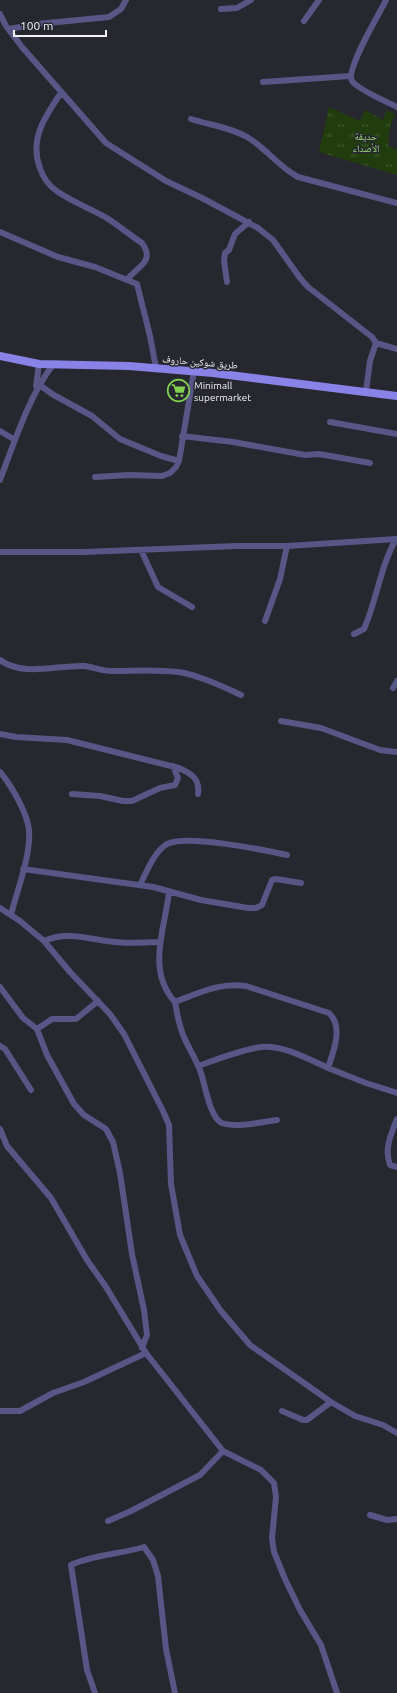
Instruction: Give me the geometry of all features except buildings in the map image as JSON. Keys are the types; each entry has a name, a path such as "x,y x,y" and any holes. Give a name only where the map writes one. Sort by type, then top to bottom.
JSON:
{"main road":[{"name":"طريق شوكين حاروف","path":"0,356 39,364 156,368 194,371 397,396"}],"street":[{"path":"9,30 37,24 109,17 121,9 126,0"},
{"path":"221,9 238,8 251,0"},
{"path":"304,21 319,0"},
{"path":"386,0 354,62 350,76 352,81 359,87 397,107"},
{"path":"0,14 9,30 106,144 166,181 250,222 273,240 300,278 308,286 366,331 376,343 397,349"},
{"path":"263,82 350,76"},
{"path":"61,92 48,112 37,135 35,146 37,163 43,176 57,191 106,218 142,243 145,247 146,258 144,264 130,274 127,280"},
{"path":"191,119 238,132 248,137 288,172 298,177 397,203"},
{"path":"227,282 224,261 225,253 229,250 235,234 250,222"},
{"path":"0,232 58,258 95,267 136,284 150,336 156,368"},
{"path":"366,391 370,361 376,343"},
{"path":"0,480 35,394 38,384 39,364"},
{"path":"38,384 53,365"},
{"path":"95,477 129,475 162,476 170,473 176,467 194,371"},
{"path":"38,384 92,416 120,439 161,456 178,461"},
{"path":"330,422 397,434"},
{"path":"0,431 15,440"},
{"path":"182,436 233,442 305,455 319,454 370,463"},
{"path":"0,552 84,552 287,546 397,539 383,568 371,613 364,629 354,634"},
{"path":"265,621 280,579 287,546"},
{"path":"140,550 158,587 192,607"},
{"path":"0,660 7,666 29,669 84,666 109,671 140,670 180,672 224,687 241,695"},
{"path":"393,688 397,681"},
{"path":"281,721 320,728 380,750 397,752"},
{"path":"0,734 16,737 67,740 173,766 194,776 199,786 198,794"},
{"path":"72,794 100,796 122,801 132,801 160,788 175,785 178,778 173,766"},
{"path":"0,772 16,797 28,828 29,837 23,869 10,915"},
{"path":"140,885 156,855 167,845 173,842 196,841 287,855"},
{"path":"23,869 140,885 201,900 248,908 256,908 262,904 272,880 276,879 301,883"},
{"path":"169,892 159,942 160,976 170,996 175,1002 184,1037 198,1066 211,1106 219,1121 229,1124 247,1124 277,1120"},
{"path":"0,908 44,941 70,972 110,1014 124,1034 163,1110 169,1125 171,1184 177,1225 184,1246 198,1276 221,1311 250,1345 330,1402 355,1416 383,1425 397,1433"},
{"path":"44,941 54,936 70,935 117,942 159,942"},
{"path":"175,1002 222,985 234,984 246,986 329,1013 334,1018 337,1032 328,1068"},
{"path":"0,987 23,1018 37,1029 41,1043 51,1065 74,1104 84,1115 106,1129 113,1142 120,1173 132,1254 144,1310 147,1335 144,1351"},
{"path":"37,1029 52,1019 76,1019 98,1001"},
{"path":"0,1046 5,1049 32,1090"},
{"path":"198,1066 261,1047 272,1047 298,1055 328,1068 397,1093"},
{"path":"397,1119 389,1141 387,1153 390,1165 397,1167"},
{"path":"0,1129 7,1146 51,1198 87,1260 125,1318 144,1351 206,1428 222,1451 261,1470 274,1483 276,1497 272,1538 274,1552 300,1610 321,1646 337,1693"},
{"path":"0,1411 20,1411 53,1393 84,1382 144,1351"},
{"path":"282,1411 307,1420 330,1402"},
{"path":"108,1521 131,1511 200,1475 222,1451"},
{"path":"370,1515 386,1520 397,1519"},
{"path":"95,1693 87,1670 71,1565 87,1559 123,1553 144,1547 153,1560 158,1576 166,1649 175,1693"}],"green space":[{"name":"حديقة الأصداء","path":"329,107 360,121 365,110 383,120 386,110 395,114 390,130 389,146 397,150 397,175 319,152"}],"place":[{"name":"Minimall supermarket","path":"179,391"}]}
